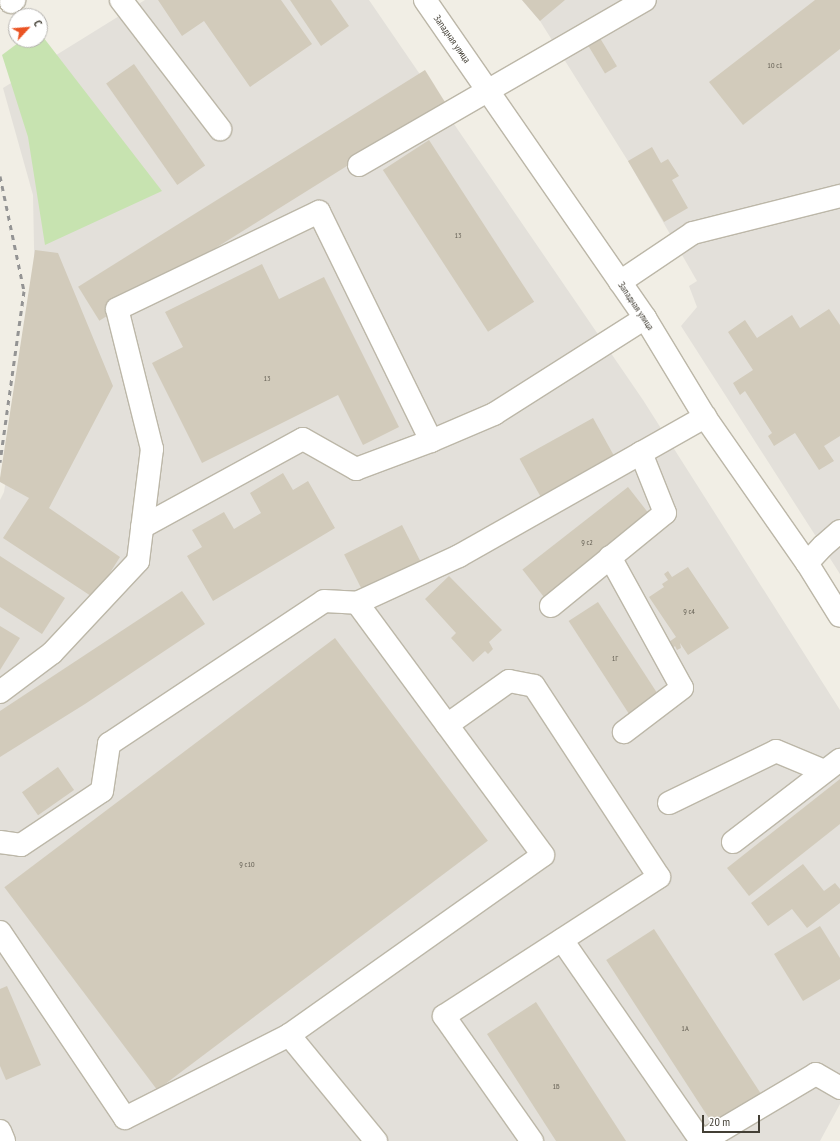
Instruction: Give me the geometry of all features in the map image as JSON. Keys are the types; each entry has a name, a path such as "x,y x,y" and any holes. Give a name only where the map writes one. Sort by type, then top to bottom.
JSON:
{"street":[{"path":"121,0 220,129"},
{"name":"Западная улица","path":"425,0 645,318 705,417 807,563 840,616"},
{"path":"359,165 645,0"},
{"path":"620,282 693,233 840,196"},
{"path":"0,692 52,653 138,562 152,449 117,310 319,212 431,441"},
{"path":"142,527 303,439 356,468 431,441 494,414 645,318"},
{"path":"0,842 21,845 102,791 109,744 324,601 357,603 459,556 705,417"},
{"path":"551,606 665,513 641,453"},
{"path":"807,563 840,531"},
{"path":"610,557 682,688 624,732"},
{"path":"0,932 124,1118 289,1035 543,855 357,603"},
{"path":"447,725 509,681 534,686 659,877 444,1016 532,1141"},
{"path":"669,803 776,751 832,765"},
{"path":"733,842 832,765"},
{"path":"562,940 702,1141 816,1074 840,1088"},
{"path":"289,1035 376,1141"},
{"path":"0,1131 4,1141"}],"shaded area":[{"path":"145,0 369,0 643,400 840,710 840,1104 820,1141 0,1141 0,500 4,492 35,297 33,195 3,88"},
{"path":"522,0 840,0 840,574 681,326 697,307 689,286 697,281 628,161 540,21"}],"green space":[{"path":"48,43 162,191 45,245 28,137 2,55 11,48 48,48"}],"building":[{"path":"158,0 281,0 312,44 250,87 204,21 182,36"},
{"path":"290,0 331,0 349,26 321,46"},
{"path":"522,0 565,0 540,21"},
{"path":"815,0 840,0 840,49 743,125 709,82"},
{"path":"600,38 617,66 605,73 588,45"},
{"path":"134,64 205,166 177,185 106,84"},
{"path":"425,70 446,104 99,321 78,287"},
{"path":"429,140 534,302 488,332 383,170"},
{"path":"652,147 661,163 668,159 679,176 672,180 688,208 664,222 628,161"},
{"path":"35,250 58,253 113,386 49,508 120,557 94,598 3,538 29,498 0,482 0,478"},
{"path":"262,264 279,299 324,277 399,427 363,445 338,395 202,463 152,363 183,347 165,312"},
{"path":"829,309 840,325 840,436 824,446 834,461 819,470 795,433 774,446 768,436 772,433 745,391 740,395 733,383 753,370 728,332 745,320 757,338 792,315 800,328"},
{"path":"593,418 614,456 540,496 520,459"},
{"path":"283,473 293,490 308,481 335,528 213,601 187,556 202,547 192,530 224,512 234,529 261,513 250,493"},
{"path":"628,487 653,519 548,602 522,569"},
{"path":"402,525 421,562 363,592 344,555"},
{"path":"0,556 65,598 42,634 0,607"},
{"path":"688,567 729,628 688,655 680,643 681,648 677,650 675,646 673,648 669,642 676,637 649,597 664,587 662,584 668,580 664,574 668,571 672,577"},
{"path":"449,576 502,630 489,642 493,649 488,654 485,651 473,662 451,638 456,633 425,599"},
{"path":"182,591 205,624 85,704 0,757 0,711"},
{"path":"598,602 660,697 630,716 569,621"},
{"path":"0,626 20,638 0,670"},
{"path":"335,638 488,841 157,1090 4,887"},
{"path":"58,767 74,790 38,815 22,792"},
{"path":"840,779 840,824 749,896 727,868"},
{"path":"803,864 824,891 835,883 840,889 840,903 807,928 792,909 768,926 751,903"},
{"path":"820,926 840,958 840,979 803,1001 774,954"},
{"path":"654,929 764,1098 716,1129 606,960"},
{"path":"7,986 41,1065 6,1080 0,1066 0,989"},
{"path":"536,1002 626,1141 556,1141 487,1034"}],"railway":[{"path":"0,176 24,291 0,462"}]}
